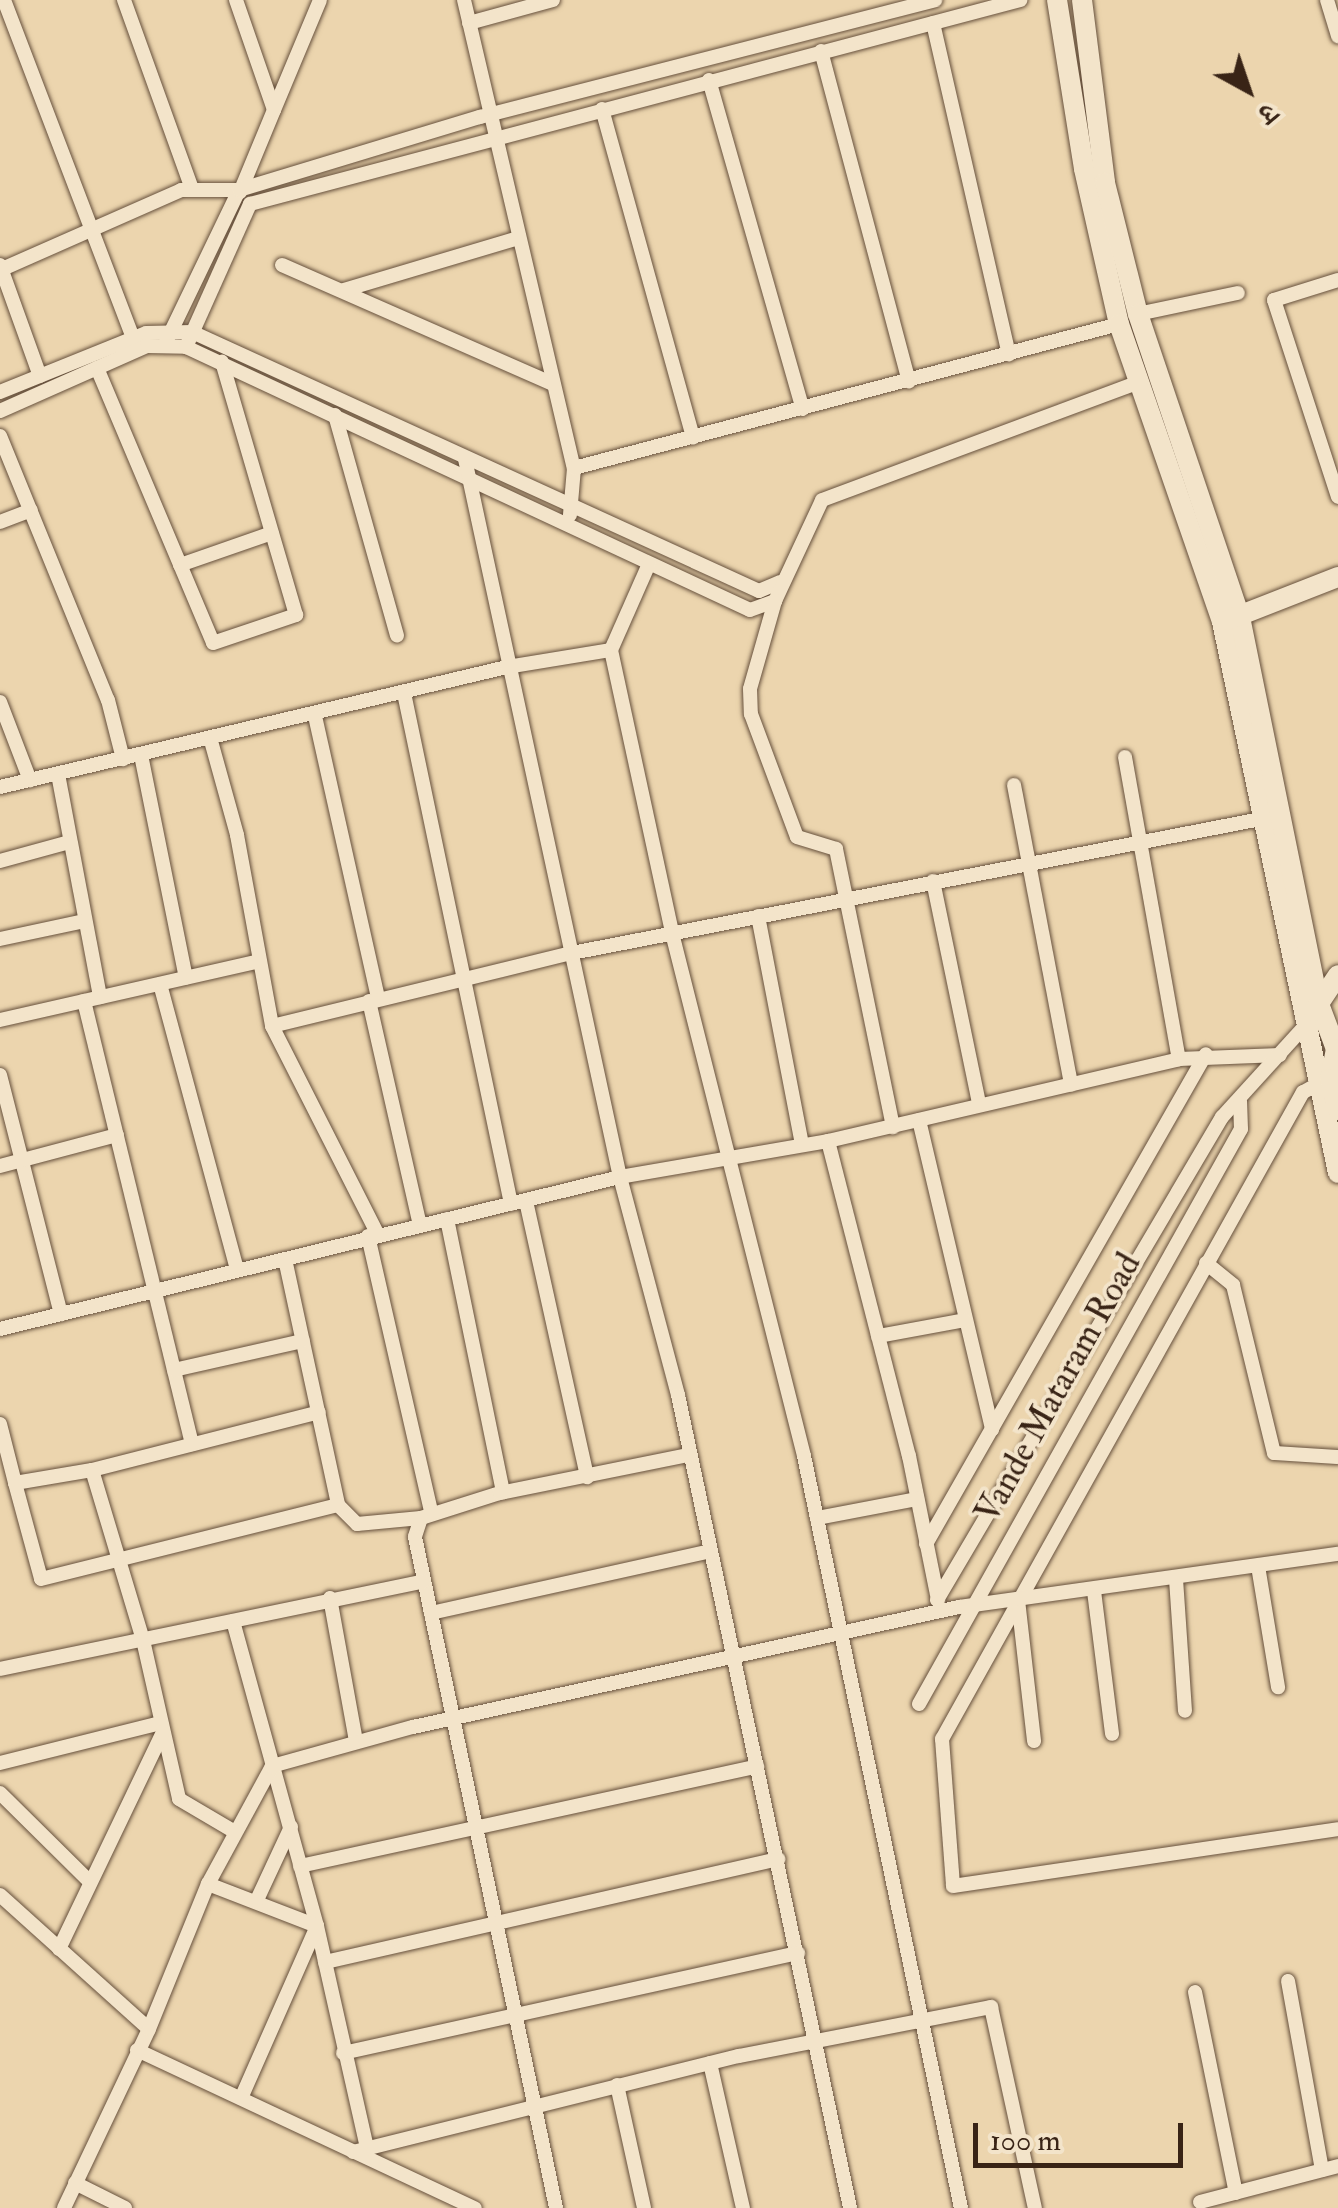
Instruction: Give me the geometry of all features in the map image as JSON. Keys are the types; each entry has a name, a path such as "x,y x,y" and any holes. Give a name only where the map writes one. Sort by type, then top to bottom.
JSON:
{"main road":[{"path":"1057,0 1084,168 1129,319 1231,619 1319,1004 1336,1049 1328,1080 1338,1173"},
{"path":"1082,0 1105,182 1140,382 1231,619 1261,818 1304,1026 1338,1110"},
{"path":"1231,619 1338,577"},
{"name":"Vande Mataram Road","path":"1304,1026 1338,975"}],"street":[{"path":"4,0 133,338"},
{"path":"124,0 192,189"},
{"path":"236,0 274,110"},
{"path":"0,411 167,337 238,190 320,0"},
{"path":"464,0 574,468 574,509 564,524"},
{"path":"469,23 553,0"},
{"path":"40,376 1,268 192,189 238,190 489,115 935,0"},
{"path":"250,204 1020,0"},
{"path":"1328,0 1338,36"},
{"path":"933,23 1009,354"},
{"path":"821,51 909,380"},
{"path":"709,80 802,409"},
{"path":"602,108 694,438"},
{"path":"238,190 250,204"},
{"path":"186,347 250,204"},
{"path":"344,290 518,238"},
{"path":"282,265 554,384"},
{"path":"1338,280 1274,300 1338,496"},
{"path":"574,468 1238,293"},
{"path":"0,392 133,338 192,332 759,591 780,582"},
{"path":"167,337 750,610 775,601"},
{"path":"97,368 213,643 296,615 222,362"},
{"path":"892,1127 836,848 796,837 751,714 750,689 780,582 822,500 1140,382"},
{"path":"335,416 396,636"},
{"path":"0,436 108,700 123,759"},
{"path":"464,459 506,667 620,1177 689,1455 850,2208"},
{"path":"0,522 31,510"},
{"path":"180,565 272,534"},
{"path":"649,564 610,650 672,934 817,1518 961,2208"},
{"path":"0,787 315,716 506,667 610,650"},
{"path":"404,694 467,980 586,1477"},
{"path":"0,702 30,780"},
{"path":"315,716 420,1225"},
{"path":"210,740 238,835 272,1026 373,1235 426,1515 415,1538 556,2208"},
{"path":"140,755 186,978"},
{"path":"1126,756 1178,1059"},
{"path":"58,774 100,997"},
{"path":"1014,785 1071,1085"},
{"path":"272,1026 572,954 1261,818"},
{"path":"0,861 69,842"},
{"path":"933,881 979,1102"},
{"path":"758,916 802,1145"},
{"path":"0,939 84,921"},
{"path":"0,1020 259,962"},
{"path":"160,984 237,1269"},
{"path":"84,1001 192,1444"},
{"name":"Vande Mataram Road","path":"938,1605 1138,1248 1222,1117 1304,1026"},
{"path":"926,1544 1206,1054"},
{"path":"0,1329 154,1288 620,1177 892,1127 979,1102 1178,1059 1206,1054 1280,1054"},
{"path":"0,1075 62,1314"},
{"path":"1328,1080 1303,1092 942,1739 952,1886 1338,1829"},
{"name":"Vande Mataram Road","path":"919,1704 1241,1129 1240,1100"},
{"path":"919,1120 992,1429"},
{"path":"0,1166 117,1135"},
{"path":"828,1140 918,1499 938,1605"},
{"path":"447,1219 503,1492"},
{"path":"285,1259 338,1505 368,1526 426,1515 503,1492 689,1455"},
{"path":"1206,1263 1232,1285 1274,1453 1338,1456"},
{"path":"878,1336 965,1320"},
{"path":"174,1370 304,1341"},
{"path":"15,1482 92,1470 319,1412"},
{"path":"0,1424 41,1579 338,1505"},
{"path":"92,1470 143,1640 179,1799 234,1832"},
{"path":"817,1518 918,1499"},
{"path":"431,1613 710,1551"},
{"path":"64,2208 149,2029 208,1884 272,1766 356,1740 938,1605 1094,1591 1338,1554"},
{"path":"1258,1566 1278,1688"},
{"path":"1176,1578 1185,1711"},
{"path":"0,1669 424,1581"},
{"path":"1094,1591 1112,1734"},
{"path":"330,1598 356,1740"},
{"path":"1018,1599 1034,1740"},
{"path":"233,1620 317,1926 360,2150"},
{"path":"0,1763 162,1727"},
{"path":"60,1950 162,1727"},
{"path":"300,1866 757,1766"},
{"path":"0,1792 90,1882"},
{"path":"256,1902 291,1827"},
{"path":"324,1962 778,1860"},
{"path":"208,1884 317,1926"},
{"path":"0,1894 149,2029"},
{"path":"241,2098 317,1926"},
{"path":"343,2054 798,1952"},
{"path":"1288,1981 1322,2170"},
{"path":"1195,1992 1236,2193"},
{"path":"360,2150 617,2084 991,2007 1035,2208"},
{"path":"137,2050 360,2150 474,2208"},
{"path":"710,2063 743,2208"},
{"path":"617,2084 644,2208"},
{"path":"1200,2202 1338,2166"},
{"path":"75,2183 125,2208"}]}
